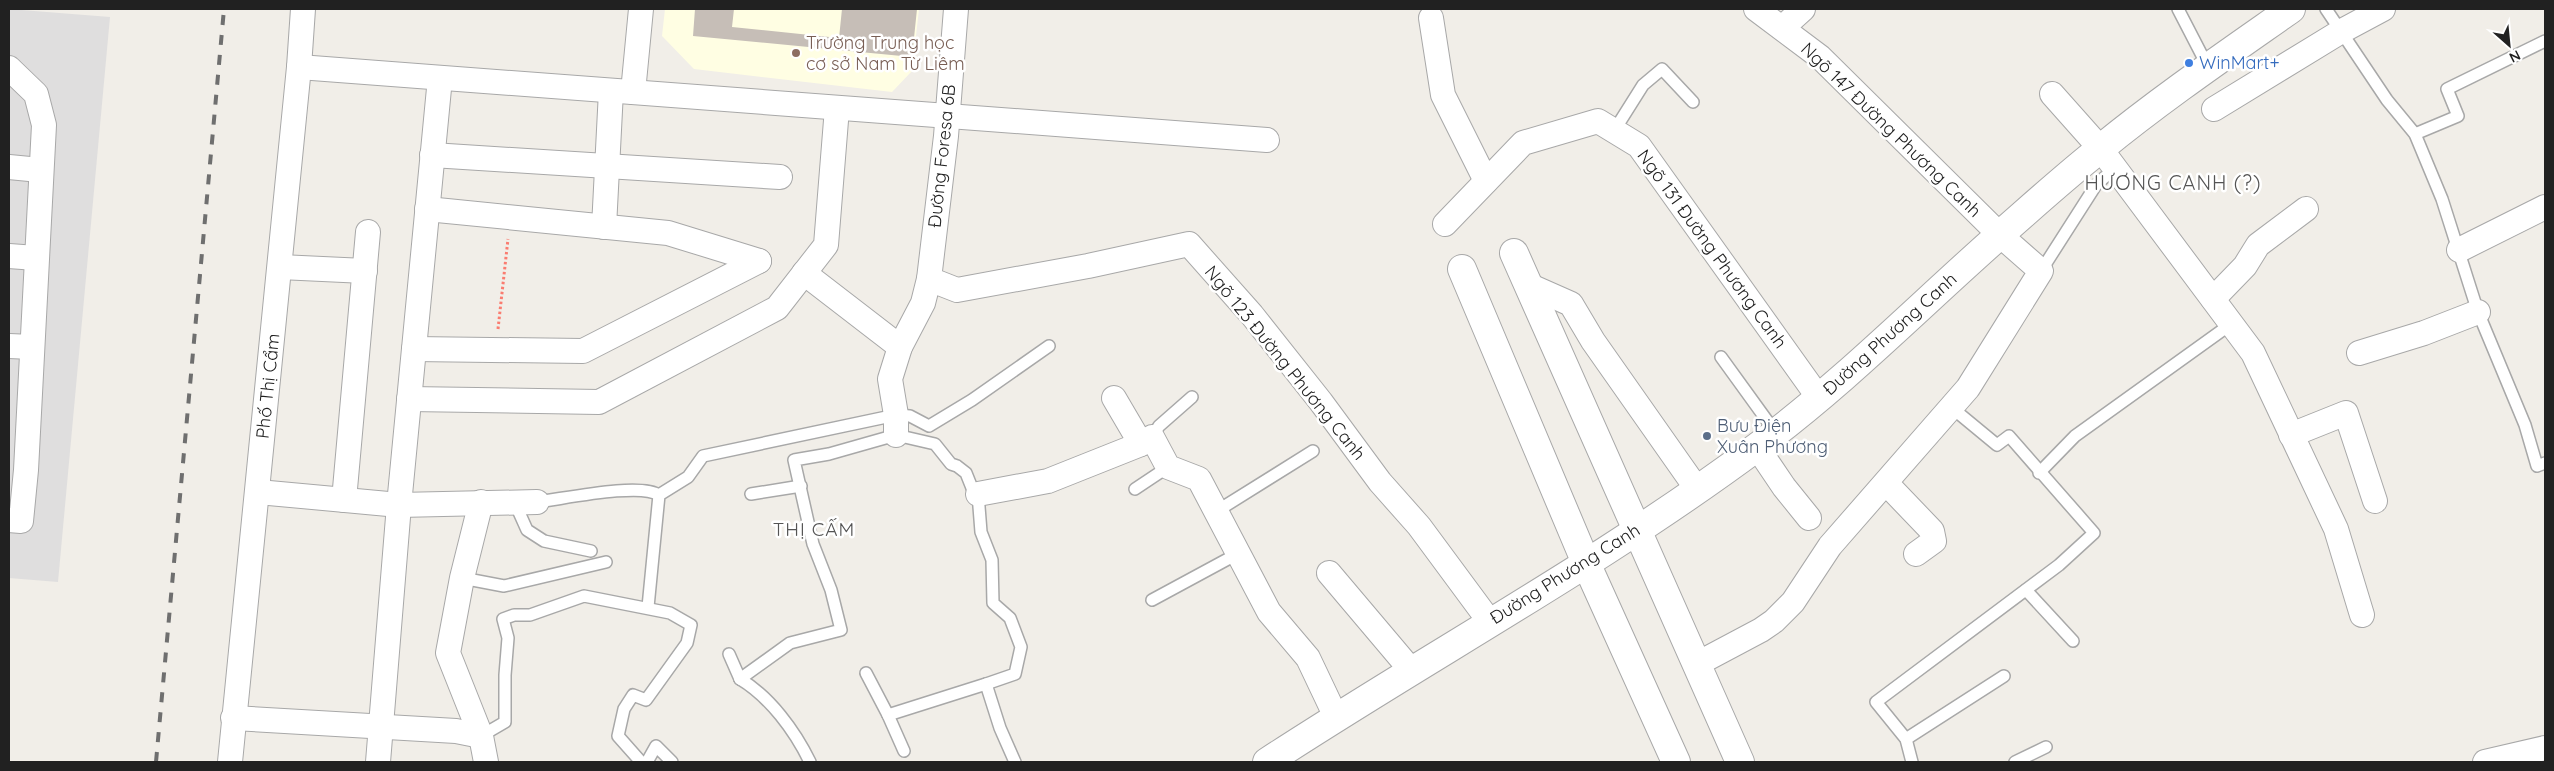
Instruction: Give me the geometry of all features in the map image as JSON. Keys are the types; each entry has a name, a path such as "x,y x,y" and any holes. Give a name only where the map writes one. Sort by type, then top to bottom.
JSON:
{"street":[{"name":"Phố Thị Cẩm","path":"230,762 280,267 303,9"},
{"path":"604,227 606,165 641,9"},
{"name":"Đường Foresa 6B","path":"896,425 890,379 900,347 923,303 929,279 948,116 956,9"},
{"name":"Ngõ 147 Đường Phương Canh","path":"1756,9 1820,57 2000,235 2041,271"},
{"path":"1782,28 1803,9"},
{"name":"Đường Phương Canh","path":"1267,762 1336,716 1586,563 1698,489 1766,440 1819,398 2000,235 2108,158 2208,67 2291,9"},
{"path":"2214,109 2340,32 2383,9"},
{"path":"1430,18 1443,95 1486,181"},
{"path":"299,67 1267,140"},
{"path":"9,68 36,94 44,125 40,170 32,347 18,429 26,470 21,521 9,520"},
{"path":"378,762 399,505 440,78"},
{"path":"2052,94 2108,158 2253,353 2336,529 2362,615"},
{"path":"409,399 599,402 777,308 826,245 837,108"},
{"name":"Ngõ 131 Đường Phương Canh","path":"1445,224 1523,143 1598,122 1639,146 1819,398"},
{"path":"432,154 780,177"},
{"path":"9,167 40,170"},
{"path":"2459,250 2545,207"},
{"path":"414,349 583,351 759,261 668,233 427,209"},
{"path":"2213,299 2245,266 2258,244 2306,209"},
{"path":"344,500 368,232"},
{"name":"Ngõ 123 Đường Phương Canh","path":"929,279 957,290 1088,266 1189,244 1252,315 1321,402 1380,482 1419,526 1490,622"},
{"path":"1514,253 1740,762"},
{"path":"9,256 36,258"},
{"path":"280,267 365,271"},
{"path":"1462,269 1586,563 1676,762"},
{"path":"1697,664 1774,621 1806,585 1830,546 1968,388 2041,271"},
{"path":"804,273 900,347"},
{"path":"1528,286 1571,304 1593,341 1698,489"},
{"path":"2359,353 2424,333 2478,312"},
{"path":"9,346 32,347"},
{"path":"1114,398 1168,467 1199,479 1269,612 1308,658 1336,716"},
{"path":"2291,435 2346,413 2375,501"},
{"path":"978,494 1048,481 1147,440"},
{"path":"1766,440 1810,518"},
{"path":"1886,483 1932,531 1934,541 1916,554"},
{"path":"258,492 399,505 514,501 538,502"},
{"path":"481,502 462,578 448,653 481,736 486,762"},
{"path":"1329,573 1411,670"},
{"path":"233,718 456,731 481,736"},
{"path":"2485,762 2545,748"}],"lane":[{"path":"2178,9 2208,67"},
{"path":"2326,9 2387,100 2415,134 2442,199 2478,312 2525,425 2537,466 2545,463"},
{"path":"2415,134 2458,116 2447,89 2545,41"},
{"path":"1614,131 1643,85 1662,69 1692,102"},
{"path":"2041,271 2096,185 2108,158"},
{"path":"2039,473 2075,436 2231,324"},
{"path":"740,679 790,643 841,630 831,590 814,544 794,460 829,454 896,425 910,416 929,426 1049,346"},
{"path":"1721,357 1766,440"},
{"path":"1147,440 1159,426 1192,397"},
{"path":"1912,762 1906,739 1876,702 2026,590 2094,534 2039,473 2009,436 1997,445 1952,407"},
{"path":"934,423 935,444"},
{"path":"658,495 688,477 703,456 896,425 935,444 951,464 966,473 972,488 978,494 981,532 992,560 993,603 1010,618 1020,647 1016,674 888,715"},
{"path":"1217,511 1312,451"},
{"path":"1135,489 1168,467"},
{"path":"751,494 801,486"},
{"path":"538,502 627,490 651,490 658,495"},
{"path":"648,607 658,495"},
{"path":"514,501 527,530 544,541 591,551"},
{"path":"1152,600 1239,553"},
{"path":"462,578 504,586 606,562"},
{"path":"2026,590 2073,641"},
{"path":"481,736 505,722 505,675 508,638 503,619 514,615 530,615 584,596 648,607 670,613 691,625 688,643 646,700 633,695 624,709 618,736 641,762"},
{"path":"729,654 740,679 752,686 777,711 810,762"},
{"path":"866,673 904,750"},
{"path":"1906,739 2004,676"},
{"path":"986,684 1000,728 1015,762"},
{"path":"647,762 656,746 672,762"},
{"path":"2015,762 2046,747"}],"path":[{"path":"496,350 510,217"}],"shaded area":[{"path":"9,9 110,17 58,582 9,578"},
{"name":"Trường Trung học cơ sở Nam Từ Liêm","path":"665,9 919,9 912,71 892,92 694,69 662,36"}],"building":[{"path":"695,9 734,9 732,27 839,38 842,9 917,9 912,57 693,36"}],"railway":[{"path":"156,762 224,9"}],"place":[{"name":"Trường Trung học cơ sở Nam Từ Liêm","path":"796,53"},
{"name":"WinMart+","path":"2189,63"},
{"name":"Bưu Điện Xuân Phương","path":"1707,436"}],"district":[{"name":"HƯƠNG CANH (?)","path":"2173,183"},
{"name":"THỊ CẤM","path":"814,529"}]}
